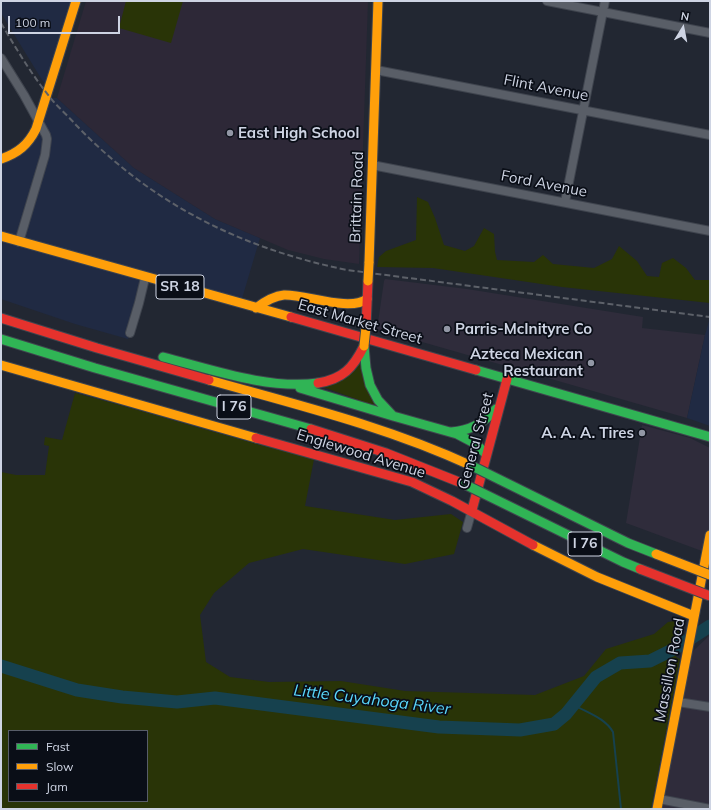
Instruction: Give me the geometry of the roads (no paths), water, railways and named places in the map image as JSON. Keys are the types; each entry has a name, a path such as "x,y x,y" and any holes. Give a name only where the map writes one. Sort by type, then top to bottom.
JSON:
{"main road":[{"path":"1,159 12,156 33,137 40,122 76,1"},
{"name":"Brittain Road","path":"378,1 369,263 364,346 367,379 370,389 377,400 393,416 448,432 474,443 486,454"},
{"name":"East Market Street","path":"1,236 145,278 367,338 710,437"},
{"path":"256,308 269,299 284,295 348,304 358,303 367,299"},
{"name":"I 76","path":"1,318 101,349 349,419 417,443 472,466 628,543 710,575"},
{"path":"40,331 265,381 288,384 320,384 338,378 352,367 364,346"},
{"name":"I 76","path":"1,339 69,361 346,439 411,461 464,484 623,562 710,596"},
{"name":"Englewood Avenue","path":"1,365 412,482 472,510 573,565 628,592 694,616"},
{"name":"General Street","path":"472,510 507,379"},
{"path":"288,384 393,416"},
{"path":"448,432 460,431 476,426 489,418 500,404"},
{"name":"Massillon Road","path":"657,809 710,535"}],"street":[{"path":"547,1 710,33"},
{"path":"565,202 605,1"},
{"path":"1,58 40,122 46,135 46,146 19,242"},
{"name":"Flint Avenue","path":"376,70 583,109 710,135"},
{"name":"Ford Avenue","path":"372,165 710,231"},
{"path":"130,333 145,278"},
{"path":"467,528 472,510"},
{"path":"678,702 710,707"},
{"path":"659,798 710,809"}],"waterway":[{"name":"Little Cuyahoga River","path":"1,666 77,690 122,697 177,702 215,698 439,727 520,730 554,724 566,714 596,677 620,663 650,661 674,649 710,626"},
{"path":"574,705 601,719 613,732 621,809"}],"railway":[{"path":"1,23 46,92 76,125 105,153 135,178 167,200 200,219 234,235 270,249 308,261 347,270 710,317"}],"place":[{"name":"East High School","path":"230,133"},
{"name":"Parris-McInityre Co","path":"447,329"},
{"name":"Azteca Mexican Restaurant","path":"591,363"},
{"name":"A. A. A. Tires","path":"642,433"}]}
